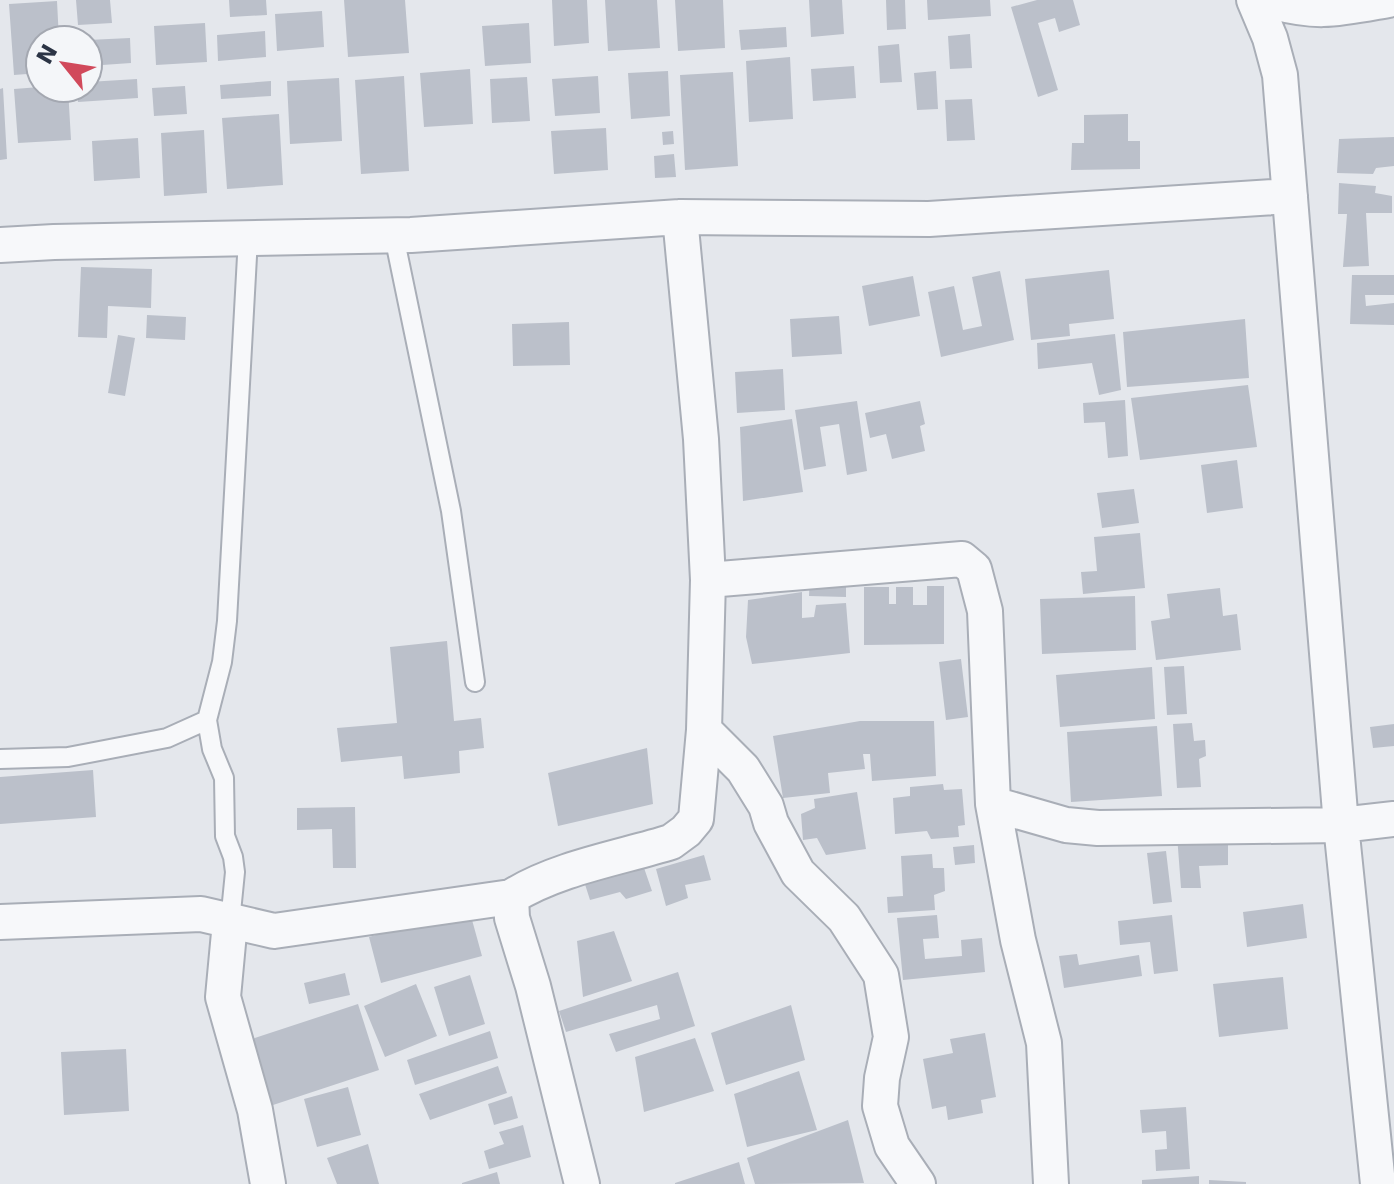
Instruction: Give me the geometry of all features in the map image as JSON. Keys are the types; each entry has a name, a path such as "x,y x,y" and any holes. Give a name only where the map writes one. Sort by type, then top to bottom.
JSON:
{"street":[{"path":"1254,0 1270,38 1280,75 1341,825 1378,1184"},
{"path":"1267,0 1301,10 1323,10 1388,0"},
{"path":"0,245 394,236 680,217 929,219 1290,196"},
{"path":"0,922 201,914 274,931 511,897 533,883 554,875 671,842 686,831 696,819 704,730 708,580 701,439 680,217"},
{"path":"708,580 962,559 974,569 985,611 993,804 1018,940 1044,1043 1046,1180"},
{"path":"704,730 743,769 766,806 776,833 798,873 844,918 881,975 891,1037 882,1078 880,1106 892,1146 918,1184"},
{"path":"993,804 1066,825 1098,828 1341,825 1394,819"},
{"path":"511,897 512,918 533,986 582,1184"},
{"path":"230,922 223,997 255,1110 268,1184"}],"lane":[{"path":"394,236 451,511 475,682"},
{"path":"230,922 235,872 225,836 224,778 212,749 207,720 222,662 227,621 248,238"},
{"path":"0,759 68,757 153,741 207,720"}],"building":[{"path":"76,0 110,0 112,23 78,24"},
{"path":"229,0 266,0 267,15 230,17"},
{"path":"344,0 405,0 409,53 348,57"},
{"path":"552,0 587,0 589,43 554,46"},
{"path":"605,0 657,0 660,48 608,51"},
{"path":"675,0 723,0 725,48 678,51"},
{"path":"809,0 842,0 844,34 811,37"},
{"path":"886,0 905,0 906,29 887,30"},
{"path":"927,0 990,0 991,16 928,20"},
{"path":"1037,0 1073,0 1080,25 1059,32 1055,18 1038,23 1058,90 1038,97 1011,7"},
{"path":"57,1 58,24 24,24 24,74 14,75 9,4"},
{"path":"322,11 324,47 277,51 275,14"},
{"path":"205,23 207,62 156,65 154,26"},
{"path":"529,23 531,63 485,66 482,26"},
{"path":"786,27 787,47 741,50 739,30"},
{"path":"265,31 266,57 218,61 217,35"},
{"path":"970,34 972,68 950,69 948,36"},
{"path":"130,38 131,63 104,65 104,39"},
{"path":"899,44 902,82 880,83 878,46"},
{"path":"790,57 793,119 749,122 746,61"},
{"path":"854,66 856,98 813,101 811,69"},
{"path":"470,69 473,124 424,127 420,73"},
{"path":"668,71 670,116 631,119 628,73"},
{"path":"936,71 938,109 917,110 914,73"},
{"path":"733,72 738,166 685,170 680,75"},
{"path":"404,76 409,171 361,174 355,80"},
{"path":"598,76 600,113 555,116 552,79"},
{"path":"527,77 530,121 492,123 490,79"},
{"path":"339,78 342,141 290,144 287,81"},
{"path":"137,79 138,98 104,100 104,81"},
{"path":"271,81 271,96 221,99 220,85"},
{"path":"185,86 187,114 154,116 152,88"},
{"path":"3,88 7,159 0,160 0,89"},
{"path":"24,88 24,104 69,104 71,140 18,143 14,89"},
{"path":"972,99 975,140 947,141 945,100"},
{"path":"279,114 283,185 227,189 222,118"},
{"path":"1128,114 1128,141 1140,141 1140,169 1071,170 1072,143 1084,143 1084,115"},
{"path":"606,128 608,170 554,174 551,131"},
{"path":"204,130 207,193 164,196 161,133"},
{"path":"673,131 674,144 663,145 662,132"},
{"path":"1394,137 1394,166 1376,168 1373,174 1337,173 1339,139"},
{"path":"138,138 140,178 94,181 92,141"},
{"path":"674,154 676,177 655,178 654,156"},
{"path":"1339,183 1376,186 1375,193 1392,196 1392,213 1366,213 1369,266 1343,267 1347,214 1338,214"},
{"path":"81,267 152,269 151,308 108,306 107,338 78,337"},
{"path":"1109,270 1114,319 1069,324 1070,336 1031,340 1025,279"},
{"path":"1000,271 1014,340 941,357 928,292 954,286 963,330 982,326 972,277"},
{"path":"1352,275 1394,275 1394,295 1365,295 1366,306 1394,303 1394,325 1350,324"},
{"path":"913,276 920,316 869,326 862,286"},
{"path":"147,315 186,317 185,340 146,338"},
{"path":"839,316 842,354 792,357 790,319"},
{"path":"1245,319 1249,378 1127,387 1123,332"},
{"path":"569,322 570,365 513,366 512,324"},
{"path":"1115,334 1121,390 1099,395 1092,363 1038,369 1037,343"},
{"path":"118,335 135,338 125,396 108,393"},
{"path":"783,369 785,410 737,413 735,372"},
{"path":"1248,385 1257,447 1140,460 1131,398"},
{"path":"1125,400 1128,456 1108,458 1105,422 1084,423 1083,403"},
{"path":"857,401 867,471 847,475 839,424 820,427 826,466 804,470 795,410"},
{"path":"920,401 925,424 920,426 925,451 892,459 886,434 870,438 865,413"},
{"path":"792,419 803,492 743,501 740,427"},
{"path":"1237,460 1243,508 1207,513 1201,465"},
{"path":"1134,489 1139,523 1102,528 1097,493"},
{"path":"1140,533 1145,588 1083,594 1081,572 1097,571 1094,537"},
{"path":"846,573 846,597 809,596 810,575"},
{"path":"927,586 944,586 944,644 864,645 864,587 889,587 889,604 896,604 896,587 913,587 913,605 927,605"},
{"path":"1220,588 1223,616 1237,614 1241,650 1156,660 1151,621 1170,618 1167,594"},
{"path":"802,592 802,618 814,617 816,605 846,603 850,653 752,664 746,637 748,600"},
{"path":"1135,596 1136,650 1042,654 1040,599"},
{"path":"447,641 454,721 481,718 484,748 459,751 460,773 404,779 402,756 341,762 337,728 397,723 390,647"},
{"path":"961,659 968,717 946,720 939,662"},
{"path":"1184,666 1187,714 1167,715 1164,667"},
{"path":"1152,667 1155,719 1060,727 1056,675"},
{"path":"860,721 934,721 936,776 872,781 870,754 863,754 865,769 828,773 830,793 783,798 773,736"},
{"path":"1192,723 1194,741 1205,740 1206,756 1199,759 1201,787 1177,788 1173,724"},
{"path":"1394,724 1394,746 1373,748 1370,727"},
{"path":"1157,726 1162,796 1071,802 1067,732"},
{"path":"647,748 653,804 558,826 548,773"},
{"path":"93,770 96,817 0,824 0,777"},
{"path":"943,784 944,790 962,789 965,825 958,826 959,837 931,839 927,831 895,834 893,798 910,796 910,787"},
{"path":"857,792 866,849 826,855 817,838 803,840 801,814 815,808 814,799"},
{"path":"355,807 356,868 333,868 332,829 297,830 297,808"},
{"path":"1228,833 1228,865 1199,866 1201,888 1181,888 1177,835"},
{"path":"974,845 975,863 955,865 953,847"},
{"path":"1166,851 1172,902 1153,904 1147,853"},
{"path":"932,854 933,868 944,868 945,891 934,895 935,910 888,913 887,897 903,896 901,856"},
{"path":"704,855 711,880 685,885 688,898 666,906 656,869"},
{"path":"643,865 652,891 626,899 620,892 590,900 583,878"},
{"path":"1303,904 1307,938 1247,947 1243,912"},
{"path":"469,909 482,956 381,983 369,937"},
{"path":"937,915 939,938 923,939 925,959 962,956 961,940 982,938 985,972 903,980 897,918"},
{"path":"1172,915 1178,971 1154,974 1150,942 1120,945 1118,921"},
{"path":"614,931 632,981 583,997 577,941"},
{"path":"1077,954 1079,965 1139,955 1142,976 1064,988 1059,956"},
{"path":"678,972 695,1026 616,1052 609,1034 660,1019 657,1005 566,1032 559,1011"},
{"path":"345,973 350,995 309,1004 304,983"},
{"path":"470,975 485,1024 449,1036 434,987"},
{"path":"1283,977 1288,1029 1219,1037 1213,984"},
{"path":"416,984 437,1036 385,1057 364,1006"},
{"path":"358,1004 379,1070 270,1106 249,1040"},
{"path":"791,1005 805,1060 726,1085 711,1033"},
{"path":"490,1031 498,1058 415,1085 407,1060"},
{"path":"985,1033 996,1097 981,1100 983,1113 948,1120 946,1106 932,1109 923,1059 953,1053 950,1039"},
{"path":"695,1038 714,1091 644,1112 635,1057"},
{"path":"126,1049 129,1111 64,1115 61,1052"},
{"path":"498,1066 507,1093 430,1120 419,1094"},
{"path":"799,1071 817,1130 747,1147 734,1094"},
{"path":"348,1087 361,1135 317,1147 304,1099"},
{"path":"512,1096 518,1118 494,1125 488,1104"},
{"path":"1186,1107 1190,1169 1156,1171 1155,1150 1167,1149 1166,1131 1142,1133 1140,1110"},
{"path":"848,1120 864,1183 755,1184 747,1158"},
{"path":"523,1125 531,1157 489,1169 484,1151 504,1144 499,1132"},
{"path":"368,1144 379,1184 337,1184 327,1158"},
{"path":"739,1162 745,1184 675,1184 675,1183"},
{"path":"497,1172 500,1184 462,1184 462,1183"},
{"path":"1199,1176 1199,1184 1142,1184 1142,1180"},
{"path":"1209,1180 1246,1182 1246,1184 1209,1184"}]}
